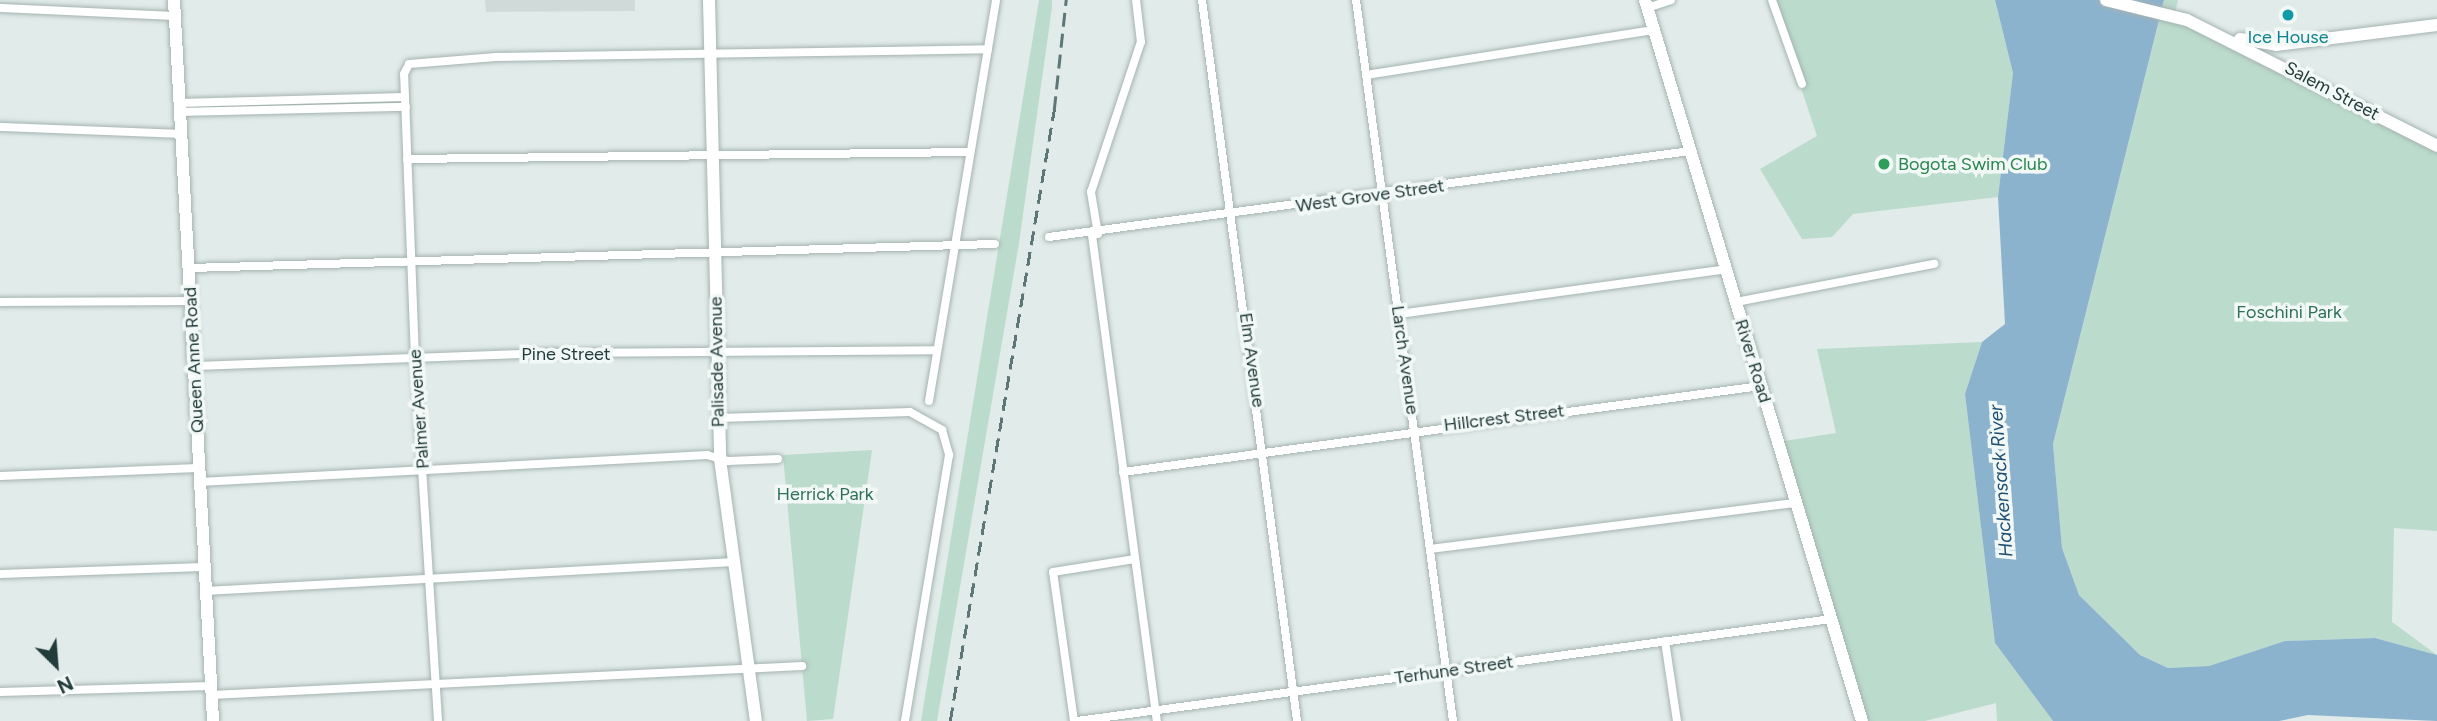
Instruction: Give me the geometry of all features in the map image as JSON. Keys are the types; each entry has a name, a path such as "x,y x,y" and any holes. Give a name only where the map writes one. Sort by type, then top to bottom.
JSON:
{"street":[{"name":"Queen Anne Road","path":"174,0 179,134 196,366 198,475 213,721"},
{"name":"Palisade Avenue","path":"709,0 720,459 756,721"},
{"path":"929,401 996,0"},
{"path":"1136,0 1141,41 1091,192 1111,385 1157,721"},
{"name":"Elm Avenue","path":"1202,0 1266,456 1297,721"},
{"name":"Larch Avenue","path":"1356,0 1452,721"},
{"path":"1646,4 1671,0"},
{"path":"1772,0 1802,84"},
{"name":"Salem Street","path":"2106,0 2180,19 2215,34 2285,66 2437,146"},
{"name":"River Road","path":"1646,4 1862,721"},
{"path":"0,8 176,16"},
{"path":"2215,34 2276,45 2437,25"},
{"path":"1366,75 1654,30"},
{"path":"2285,66 2277,51 2303,42"},
{"name":"Palmer Avenue","path":"438,721 415,358 404,74 416,61 988,49"},
{"path":"178,107 405,97"},
{"path":"178,107 405,107"},
{"path":"0,127 179,134"},
{"name":"West Grove Street","path":"1049,237 1095,234 1690,151"},
{"path":"408,159 970,152"},
{"path":"190,268 411,260 954,249 995,244"},
{"path":"1736,302 1934,264"},
{"path":"1399,314 1726,269"},
{"path":"0,302 192,301"},
{"name":"Pine Street","path":"196,366 415,358 937,350"},
{"name":"Hillcrest Street","path":"1123,472 1266,456 1414,430 1761,386"},
{"path":"719,418 910,412 942,430 950,455 905,721"},
{"path":"0,476 424,471 778,459"},
{"path":"1430,550 1796,502"},
{"path":"1075,721 1053,572 1135,559"},
{"path":"205,590 734,562"},
{"path":"0,573 204,567"},
{"name":"Terhune Street","path":"1075,721 1830,619"},
{"path":"1665,641 1676,721"},
{"path":"0,692 437,685 802,666"}],"shaded area":[{"path":"485,0 635,0 635,11 486,12"}],"green space":[{"path":"1039,0 1052,0 1052,7 1019,243 937,721 921,721"},
{"path":"1772,0 1995,0 2013,73 1998,197 1853,214 1832,237 1802,239 1760,169 1817,136"},
{"name":"Foschini Park","path":"2164,0 2178,0 2174,17 2437,146 2437,531 2394,528 2392,622 2437,655 2375,638 2285,641 2209,666 2168,668 2140,655 2079,595 2062,548 2053,444"},
{"path":"1982,342 1965,394 1995,643 2053,721 1997,721 1996,703 1925,721 1862,721 1778,442 1836,433 1817,349"},
{"name":"Herrick Park","path":"872,450 833,719 807,721 783,455"}],"water":[{"name":"Hackensack River","path":"1995,0 2164,0 2053,444 2062,548 2079,595 2140,655 2168,668 2209,666 2285,641 2375,638 2437,655 2437,721 2308,715 2279,721 2053,721 1995,643 1965,394 1982,342 2005,324 1998,197 2013,73"}],"railway":[{"path":"950,721 1054,110 1066,0"}],"place":[{"name":"Ice House","path":"2288,15"},
{"name":"Bogota Swim Club","path":"1884,164"}]}
